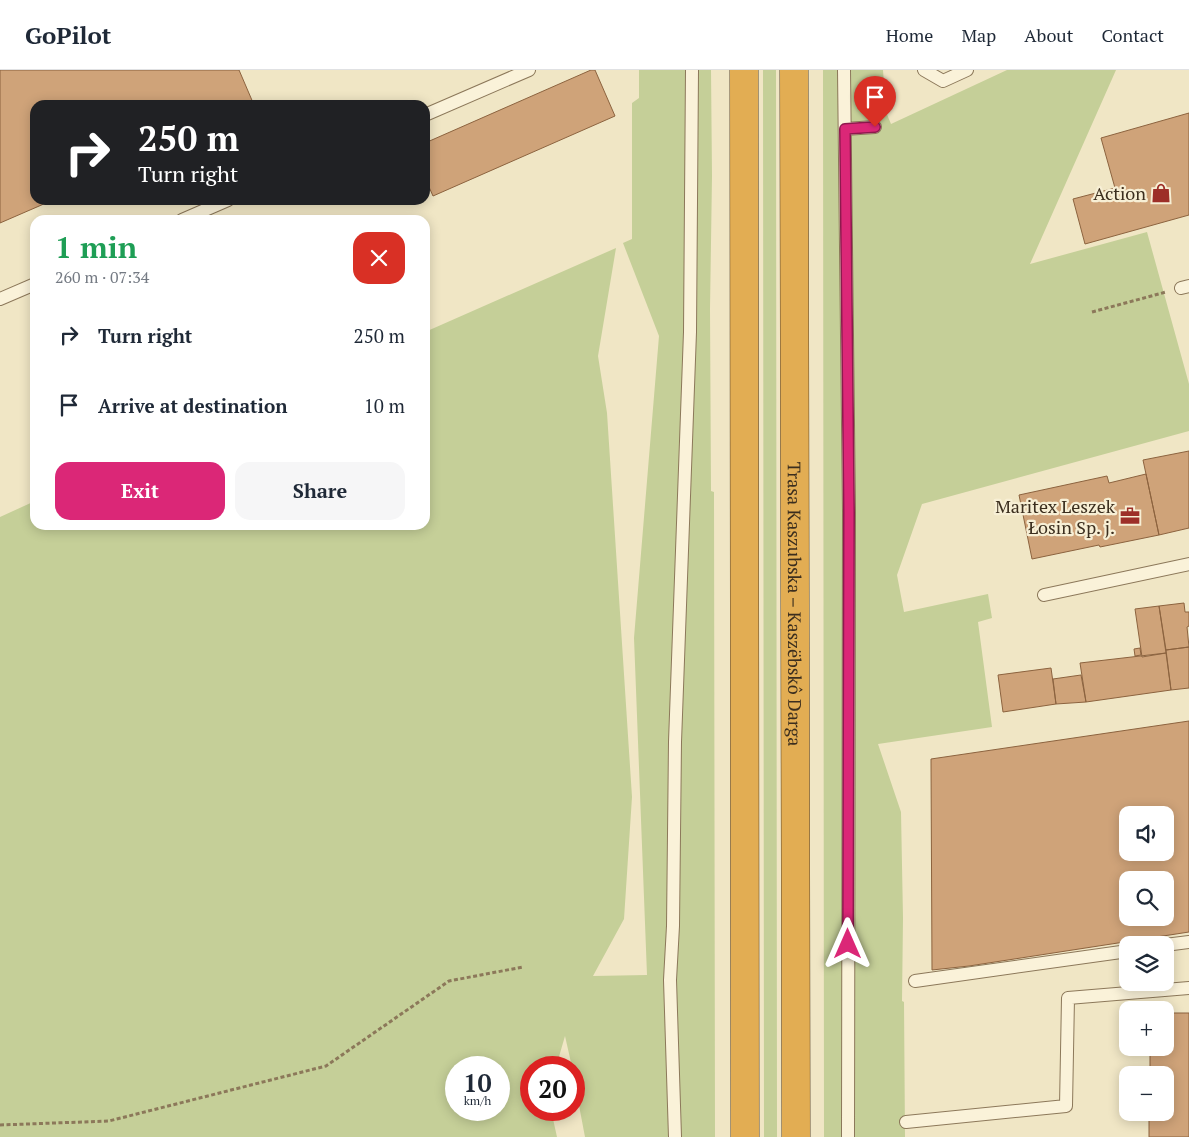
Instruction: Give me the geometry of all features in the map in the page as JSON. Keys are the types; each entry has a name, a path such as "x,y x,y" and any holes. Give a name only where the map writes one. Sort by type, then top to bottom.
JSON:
{"highway":[{"path":"744,70 745,1137"},
{"name":"Trasa Kaszubska – Kaszëbskô Darga","path":"794,70 796,1137"}],"lane":[{"path":"430,113 529,70"},
{"path":"675,1137 670,980 673,926 675,742 690,332 692,70"},
{"path":"844,70 849,512 848,1137"},
{"path":"924,70 943,81 967,70"},
{"path":"845,129 875,127"},
{"path":"194,215 216,205"},
{"path":"0,299 30,286"},
{"path":"1044,595 1189,564"},
{"path":"1174,944 1189,942"},
{"path":"915,981 1119,952"},
{"path":"906,1122 1066,1106 1068,998 1189,988"}],"path":[{"path":"1092,312 1185,287"},
{"path":"0,1125 109,1121 326,1066 449,981 523,967"}],"green space":[{"path":"639,70 711,70 710,309 711,491 714,492 715,1137 585,1137 582,1121 585,1121 585,1056 570,1056 565,1036 559,1056 520,1056 520,1121 553,1121 557,1137 0,1137 0,517 30,503 30,530 430,530 430,330 616,248 598,356 607,413 632,797 624,919 593,976 647,975 634,638 659,336 623,243 632,239 632,103 639,98"},
{"path":"763,70 776,70 777,1137 764,1137"},
{"path":"823,70 883,70 886,112 891,124 1007,70 1116,70 1030,264 1147,232 1189,384 1189,431 922,504 897,575 904,612 988,594 992,618 978,622 992,727 878,744 901,812 905,1137 824,1137"}],"building":[{"path":"0,70 239,70 252,100 30,100 30,205 41,205 0,223"},
{"path":"591,70 595,70 615,116 433,196 430,189 430,141"},
{"path":"1189,113 1189,215 1085,244 1073,199 1115,188 1101,138"},
{"path":"1189,451 1189,528 1159,535 1143,460"},
{"path":"1146,474 1159,535 1032,559 1019,495 1107,476 1109,483"},
{"path":"1184,603 1185,612 1189,612 1189,626 1187,627 1189,647 1166,650 1159,606"},
{"path":"1159,606 1166,653 1142,657 1135,609"},
{"path":"1189,647 1189,688 1171,690 1166,650"},
{"path":"1140,648 1141,655 1135,656 1134,649"},
{"path":"1166,653 1171,690 1086,702 1080,663"},
{"path":"1051,668 1056,704 1003,712 998,675"},
{"path":"1081,675 1086,702 1056,704 1053,679"},
{"path":"1189,721 1189,932 1163,936 1119,936 1119,943 932,970 931,759"},
{"path":"1174,1013 1189,1013 1189,1137 1149,1137 1149,1121 1174,1121 1174,1066 1150,1066 1150,1056 1174,1056"}],"place":[{"name":"Action","path":"1161,193"},
{"name":"Maritex Leszek Łosin Sp. j.","path":"1130,516"}],"route":[{"path":"848,944 849,512 845,129 875,127"}]}
